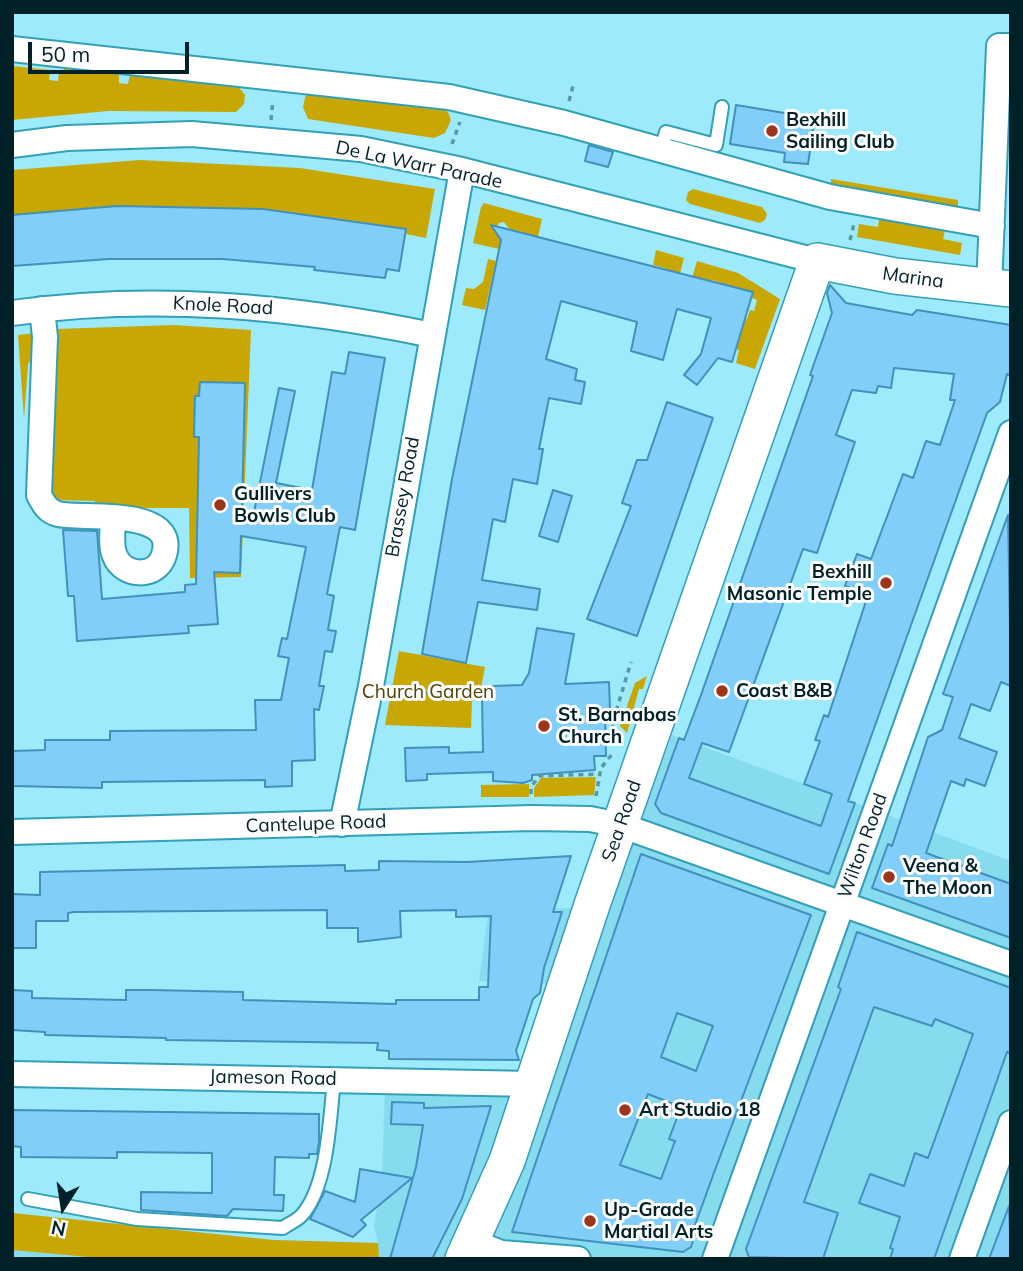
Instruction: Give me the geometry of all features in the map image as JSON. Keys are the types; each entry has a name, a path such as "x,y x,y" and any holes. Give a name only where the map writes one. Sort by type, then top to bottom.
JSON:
{"main road":[{"name":"Marina","path":"830,264 1000,289"},
{"name":"Sea Road","path":"468,1250 507,1161 533,1084 605,822 830,264"}],"street":[{"path":"1000,289 992,226 999,46 1011,46"},
{"path":"12,49 467,101 859,202 992,226"},
{"name":"De La Warr Parade","path":"12,145 67,138 192,134 361,149 454,168 830,264"},
{"name":"Brassey Road","path":"342,824 371,686 432,335 454,168"},
{"name":"Knole Road","path":"12,313 127,302 214,304 356,319 432,335"},
{"path":"42,309 45,337 40,495 46,508 58,514 113,518"},
{"name":"Wilton Road","path":"715,1259 1011,433"},
{"name":"Cantelupe Road","path":"12,832 532,818 605,822 843,902 1011,964"},
{"name":"Jameson Road","path":"12,1074 533,1084"},
{"path":"962,1259 1011,1123"},
{"path":"468,1250 578,1259"}],"lane":[{"path":"661,149 666,132 716,145 722,107"},
{"path":"28,1199 138,1219 283,1228 301,1216 312,1199 325,1155 334,1079"}],"path":[{"path":"270,140 275,77"},
{"path":"454,168 467,101"},
{"path":"830,264 859,202"},
{"path":"605,822 601,768 612,755 618,737 612,725 632,662"},
{"path":"371,686 443,695 470,690 481,692"},
{"path":"532,818 531,787 538,776 600,774"}],"shaded area":[{"path":"672,735 1011,861 1011,1259 12,1259 12,1213 273,1240 378,1243 374,1226 382,1172 385,1090 547,1093 584,985 479,981 489,908 610,909"}],"green space":[{"path":"12,66 50,70 49,80 58,81 59,72 64,72 64,68 119,73 119,83 128,84 130,74 237,85 245,95 244,104 236,112 108,111 12,120"},
{"path":"316,92 439,108 448,112 451,120 445,133 434,138 308,119 303,107 306,94"},
{"path":"140,160 300,168 435,189 426,238 406,234 406,229 259,211 161,207 12,215 12,170"},
{"path":"831,179 958,200 958,213 831,191"},
{"path":"693,189 762,207 767,214 765,220 760,223 690,204 686,200 688,192"},
{"path":"484,203 542,219 538,237 510,230 504,222 499,223 495,231 502,237 499,249 473,243"},
{"path":"880,214 946,226 943,239 962,243 960,255 857,237 859,224 878,227"},
{"path":"656,250 684,258 679,277 664,273 665,268 653,265"},
{"path":"488,259 496,261 485,310 462,305 466,288 474,289 483,282"},
{"path":"697,261 738,273 780,299 755,369 736,363 739,350 736,349 744,319 747,319 750,310 754,311 757,300 752,298 753,292 741,289 740,293 721,288 722,283 711,280 709,286 691,281"},
{"path":"174,325 251,330 241,577 190,578 189,508 95,508 95,501 57,500 50,489 56,329"},
{"path":"35,333 35,355 28,364 24,419 18,335"},
{"name":"Church Garden","path":"399,651 485,667 479,699 472,701 471,728 385,725"},
{"path":"647,676 643,689 639,689 627,733 620,726 635,683"},
{"path":"596,777 594,795 534,797 534,788 541,778"},
{"path":"529,784 529,797 481,797 481,785"},
{"path":"12,1213 273,1240 378,1243 379,1259 110,1259 12,1250"}],"building":[{"name":"Bexhill Sailing Club","path":"736,105 815,118 808,164 784,162 785,153 730,144"},
{"path":"589,145 613,152 608,167 585,161"},
{"path":"117,206 263,209 406,229 399,271 387,269 385,278 314,270 315,267 223,259 109,259 12,266 12,215"},
{"path":"491,225 753,292 732,362 718,358 697,385 684,375 701,354 711,318 677,309 663,360 631,351 637,322 561,301 546,359 577,369 575,380 585,382 581,404 549,398 539,449 543,449 537,484 513,479 505,522 493,519 482,580 540,589 537,610 478,602 466,663 422,654 452,479 501,240"},
{"path":"830,285 846,303 912,315 917,310 1011,325 1011,376 1007,374 1000,402 987,413 848,801 855,803 829,874 661,813 655,804 679,738 684,740 701,695 813,376 810,375 832,313 827,293","holes":["894,368 954,374 950,400 955,400 940,445 926,441 913,478 903,474 871,559 857,554 845,586 868,595 828,717 824,715 815,740 820,741 804,784 832,794 821,826 689,778 702,743 729,752 803,549 817,553 855,442 836,435 852,390 876,393 878,386 891,388"]},
{"path":"349,352 385,358 355,530 340,527 327,594 334,596 328,630 336,631 332,652 325,651 319,686 324,686 319,710 314,709 315,760 292,761 292,786 265,787 265,780 102,782 102,788 12,786 12,751 45,750 45,740 110,740 110,731 256,730 255,700 281,700 289,658 278,656 282,638 287,639 306,547 241,536 240,573 214,572 218,624 188,626 189,633 77,641 74,596 68,596 63,530 97,531 102,599 185,592 185,585 196,584 199,437 194,437 195,396 199,396 200,382 245,383 242,510 254,512 279,388 295,391 276,483 312,490 332,372 345,374"},
{"path":"667,402 713,418 637,636 587,619 631,506 622,503 637,460 647,460"},
{"path":"553,490 572,496 558,542 539,536"},
{"path":"1008,515 1011,686 1001,682 990,711 971,704 959,738 997,752 985,786 966,779 964,786 951,781 926,853 1011,884 1011,938 872,888 888,844 892,846 928,737 942,730 953,697 943,694"},
{"name":"St. Barnabas Church","path":"537,628 574,634 565,684 609,682 610,711 605,711 606,756 594,756 595,770 532,775 532,780 523,783 493,781 493,772 427,774 427,780 406,781 405,748 449,747 449,753 483,752 482,698 493,686 522,685 529,673"},
{"path":"641,854 811,915 695,1225 698,1226 691,1247 683,1252 512,1232","holes":["677,1013 713,1026 696,1071 661,1057","648,1094 681,1107 669,1139 675,1141 661,1179 620,1165"]},
{"path":"571,856 553,912 562,912 544,968 540,993 533,999 516,1051 519,1060 389,1059 389,1051 377,1050 378,1043 166,1040 45,1035 45,1032 12,1030 12,990 32,991 32,998 126,1000 126,990 151,990 243,992 243,1000 396,1004 396,1000 479,1000 479,987 488,987 491,916 456,917 456,910 400,911 401,937 358,942 358,928 327,928 327,910 74,912 68,913 68,921 36,921 36,948 12,948 12,894 40,895 40,872 345,865 345,871 379,870 379,861 467,862"},
{"path":"857,932 1011,988 1011,1054 1007,1052 934,1259 890,1259 893,1249 890,1248 900,1217 859,1203 870,1174 904,1186 915,1153 928,1158 973,1034 935,1019 932,1026 874,1007 804,1202 838,1213 823,1259 749,1257 746,1249 841,989 838,987"},
{"path":"392,1102 424,1103 424,1108 491,1106 462,1199 432,1259 390,1259 416,1167 423,1125 391,1124"},
{"path":"12,1110 319,1114 319,1142 317,1154 309,1154 309,1158 275,1157 274,1195 284,1195 283,1211 233,1209 227,1216 141,1210 141,1192 212,1193 212,1153 117,1152 117,1158 21,1157 21,1147 12,1146"},
{"path":"360,1169 412,1178 361,1220 366,1225 353,1237 310,1219 325,1191 355,1202"},
{"path":"1009,1206 1011,1259 989,1259"}],"place":[{"name":"Bexhill Sailing Club","path":"772,131"},
{"name":"Gullivers Bowls Club","path":"220,505"},
{"name":"Bexhill Masonic Temple","path":"886,583"},
{"name":"Coast B&B","path":"722,691"},
{"name":"St. Barnabas Church","path":"544,726"},
{"name":"Veena & The Moon","path":"889,877"},
{"name":"Art Studio 18","path":"625,1110"},
{"name":"Up-Grade Martial Arts","path":"590,1221"}]}
